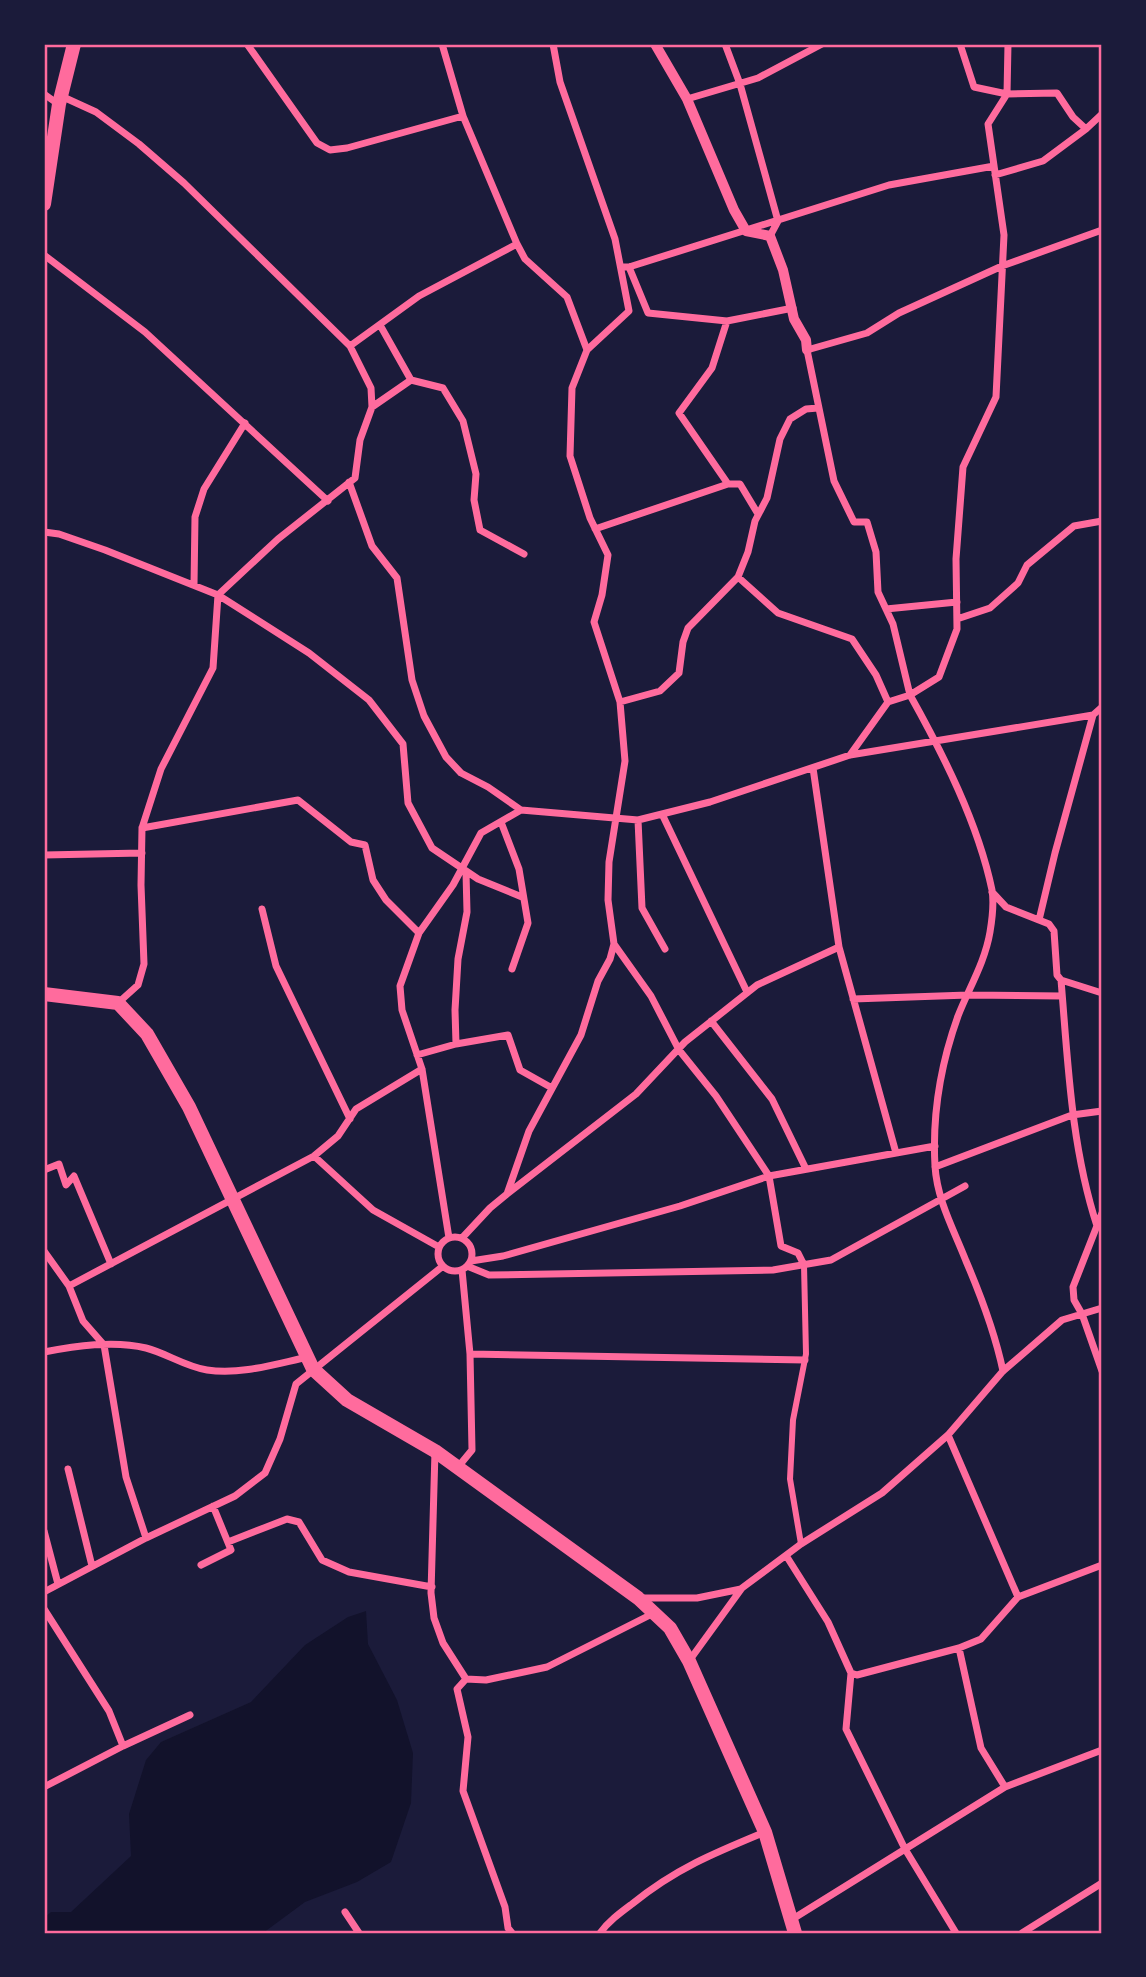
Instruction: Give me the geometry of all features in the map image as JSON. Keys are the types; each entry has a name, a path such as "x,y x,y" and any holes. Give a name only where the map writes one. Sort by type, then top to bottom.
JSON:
{"main road":[{"path":"44,204 60,100 74,44"},
{"path":"44,994 118,1003 147,1034 189,1107 311,1363 346,1399 435,1451 638,1598 670,1628 689,1661 765,1832 793,1926"}],"street":[{"path":"247,44 317,142 331,150 463,116"},
{"path":"442,44 463,116 517,244 525,259 567,297 587,350"},
{"path":"553,44 560,82 625,267 648,313 727,321 793,308"},
{"path":"655,44 687,99 734,210 746,231 770,236"},
{"path":"725,44 740,84 778,221 770,236 783,270 797,326 806,340 834,481 854,522 867,522 876,552 878,592 893,624 911,695 935,741 977,837 992,892 990,931 981,966 959,1015 941,1073 934,1107 934,1146 941,1199 977,1285 1003,1371"},
{"path":"687,99 758,78 822,44"},
{"path":"960,44 974,87 1007,94 1057,93 1073,117 1086,129"},
{"path":"850,755 888,702 911,695 939,677 957,629 956,559 963,467 996,397 1004,235 988,124 1007,94 1008,44"},
{"path":"44,94 96,112 184,183 350,346 372,388 372,407 360,440 355,478 278,539 218,595 213,667 160,769 142,828 144,964 138,985 118,1003"},
{"path":"995,175 1043,161 1102,114"},
{"path":"625,267 889,185 994,166"},
{"path":"807,350 867,333 899,313 1002,266 1102,230"},
{"path":"350,346 419,296 517,244"},
{"path":"44,255 145,332 328,501"},
{"path":"507,1194 529,1131 581,1035 598,981 610,959 614,944 608,900 609,862 625,761 620,702 594,622 602,595 608,555 595,529 570,456 572,388 587,350 629,311 625,267"},
{"path":"727,321 712,368 679,413 728,484"},
{"path":"380,325 411,380 443,388 463,421 476,474 474,500 480,530 524,554"},
{"path":"372,407 411,380"},
{"path":"620,702 660,691 679,673 683,642 688,628 738,577 758,514 767,498 780,439 790,419 806,409 818,408"},
{"path":"194,585 195,517 204,489 245,423"},
{"path":"349,482 372,546 397,578 412,680 424,716 446,757 461,773 488,787 521,810 638,820 710,802 850,755 1093,715 1102,707"},
{"path":"595,529 728,484 740,484 758,514"},
{"path":"957,619 990,608 1018,583 1027,565 1074,526 1102,521"},
{"path":"44,532 59,534 105,550 218,595 309,653 369,700 403,744 408,803 432,848 478,879 522,897"},
{"path":"738,577 778,613 852,639 876,675 888,702"},
{"path":"886,609 957,602"},
{"path":"1040,920 1055,853 1093,715"},
{"path":"813,768 839,947 896,1153"},
{"path":"142,828 298,800 351,842 365,845 373,880 386,900 419,933"},
{"path":"449,1238 422,1069 402,1010 400,986 419,933 464,870 481,833 521,810"},
{"path":"662,814 747,992"},
{"path":"638,820 642,908 666,949"},
{"path":"501,822 519,869 528,923 512,969"},
{"path":"44,855 142,853"},
{"path":"456,1044 454,1010 458,958 467,912 464,870"},
{"path":"992,892 1006,907 1049,924 1054,931 1057,975 1061,980 1102,993"},
{"path":"262,909 276,966 350,1119"},
{"path":"614,944 650,996 679,1050 716,1096 769,1176 781,1246 798,1253 803,1265 805,1360 793,1420 790,1479 801,1544"},
{"path":"462,1238 481,1216 507,1194 636,1094 679,1050 747,992 839,947"},
{"path":"1061,980 1072,1115 1088,1198 1097,1226"},
{"path":"853,999 968,995 1062,996"},
{"path":"711,1021 772,1099 806,1169"},
{"path":"417,1055 456,1044 508,1035 520,1070 552,1088"},
{"path":"69,1286 314,1156 338,1136 356,1110 422,1069"},
{"path":"935,1167 1072,1115 1102,1111"},
{"path":"457,1467 472,1450 467,1266 471,1248 462,1238 449,1238 439,1247 438,1254 443,1266 455,1272 467,1266 668,1210 769,1176 934,1146"},
{"path":"314,1156 373,1209 439,1247"},
{"path":"44,1170 59,1164 66,1185 74,1176 111,1264"},
{"path":"467,1266 489,1275 773,1270 831,1260 965,1186"},
{"path":"1102,1213 1073,1287 1073,1300 1082,1314 1102,1371"},
{"path":"44,1251 69,1286 83,1321 104,1345 126,1477 146,1538"},
{"path":"44,1592 146,1538 235,1496 265,1473 280,1439 296,1384 311,1363 443,1266"},
{"path":"689,1661 742,1588 801,1544 882,1493 948,1435 1003,1371 1062,1320 1102,1308"},
{"path":"44,1352 78,1345 144,1348 204,1370 227,1371 311,1363"},
{"path":"470,1354 805,1360"},
{"path":"948,1435 1018,1597"},
{"path":"435,1451 432,1587 434,1618 443,1643 466,1679"},
{"path":"68,1469 92,1566"},
{"path":"201,1565 230,1550 213,1506"},
{"path":"228,1542 287,1519 299,1522 323,1560 349,1572 432,1587"},
{"path":"44,1531 58,1584"},
{"path":"787,1557 828,1622 851,1673 846,1729 905,1849 956,1933"},
{"path":"851,1673 857,1675 959,1648 981,1639 1018,1597 1102,1565"},
{"path":"638,1598 697,1598 742,1588"},
{"path":"44,1609 109,1711 123,1746"},
{"path":"466,1679 486,1680 547,1667 654,1613"},
{"path":"959,1648 981,1748 1005,1787"},
{"path":"466,1679 457,1689 468,1737 463,1791 505,1907 508,1928 512,1933"},
{"path":"44,1787 190,1714"},
{"path":"793,1926 905,1849 1005,1787 1102,1749"},
{"path":"600,1933 607,1924 657,1883 701,1858 765,1832"},
{"path":"1023,1933 1102,1883"},
{"path":"345,1912 359,1933"}],"shaded area":[{"path":"366,1611 368,1644 397,1700 413,1753 411,1803 391,1862 357,1882 305,1902 263,1933 44,1933 44,1918 51,1912 71,1912 131,1856 129,1814 146,1760 161,1742 251,1702 305,1645 348,1617"}]}
